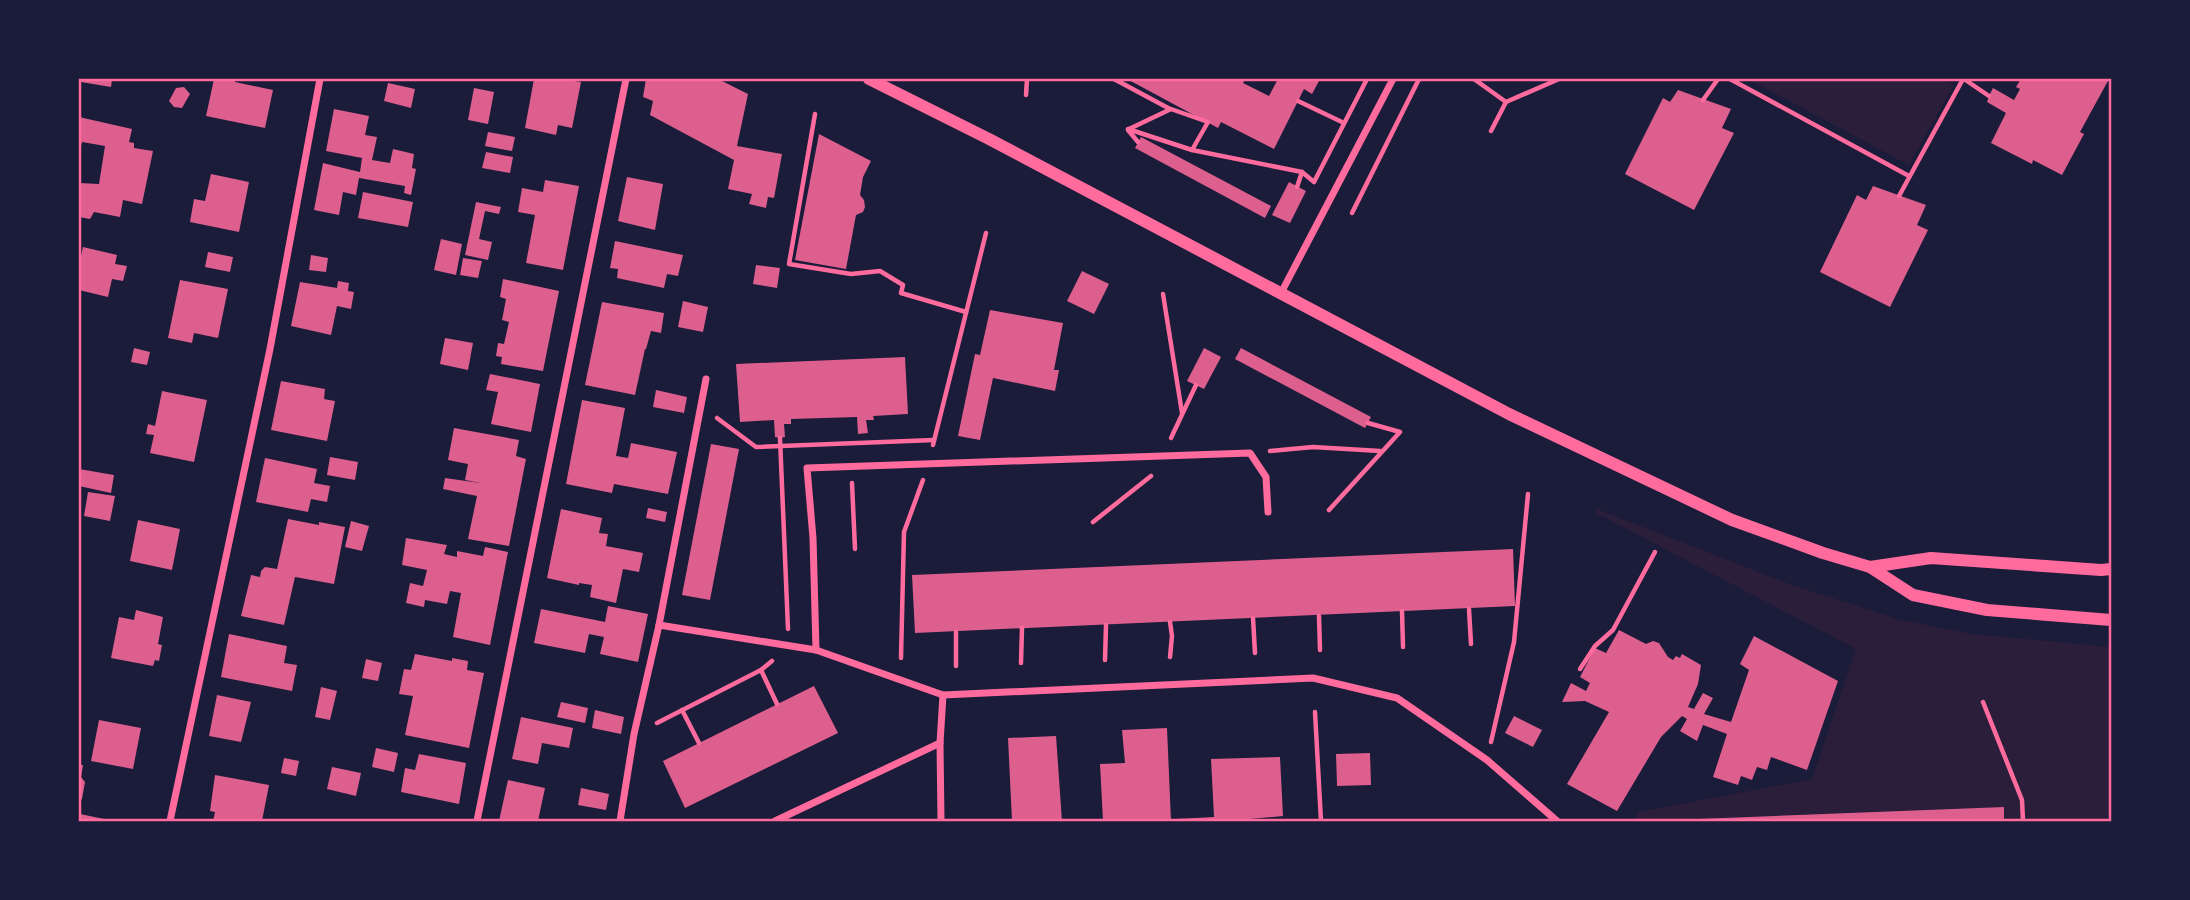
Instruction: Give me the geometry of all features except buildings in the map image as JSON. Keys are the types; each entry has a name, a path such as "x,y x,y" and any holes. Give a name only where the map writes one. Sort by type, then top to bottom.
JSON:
{"street":[{"path":"170,821 270,349 320,79"},
{"path":"477,821 626,79"},
{"path":"869,79 1509,414 1720,514 1823,553 1870,567 1913,595 1987,610 2111,620"},
{"path":"1281,293 1393,79"},
{"path":"620,821 634,734 659,625 706,379"},
{"path":"816,650 813,538 807,468 1250,453 1266,477 1268,512"},
{"path":"1870,567 1931,558 2111,569"},
{"path":"659,625 816,650 943,695 1313,678 1397,698 1487,760 1556,821"},
{"path":"941,821 940,743 943,695"},
{"path":"775,821 940,743"}],"path":[{"path":"1026,94 1027,79"},
{"path":"1114,79 1171,109 1208,122 1192,150"},
{"path":"1128,129 1192,150 1302,172 1314,182 1367,79"},
{"path":"1352,213 1419,79"},
{"path":"1474,79 1506,102"},
{"path":"1491,131 1506,102 1559,79"},
{"path":"1703,100 1717,79"},
{"path":"1730,79 1909,176"},
{"path":"1899,196 1964,79 1989,96"},
{"path":"1298,101 1344,123"},
{"path":"1128,129 1171,109"},
{"path":"815,114 789,264 851,274 880,271 903,285 901,293 966,312"},
{"path":"1128,129 1138,142"},
{"path":"1297,187 1302,172"},
{"path":"1163,294 1182,414"},
{"path":"1093,522 1157,471 1196,385"},
{"path":"701,405 756,447 934,440"},
{"path":"1329,510 1400,432 1368,423"},
{"path":"863,434 864,444"},
{"path":"634,734 761,670 789,646 780,438"},
{"path":"850,444 855,549"},
{"path":"1250,453 1313,447 1381,452"},
{"path":"1487,760 1514,642 1528,494"},
{"path":"1580,669 1595,646 1613,630 1655,552"},
{"path":"1469,609 1471,644"},
{"path":"1402,611 1403,647"},
{"path":"1319,616 1320,650"},
{"path":"1253,618 1255,653"},
{"path":"1170,622 1170,657"},
{"path":"1105,660 1106,625"},
{"path":"1021,663 1022,628"},
{"path":"956,632 956,666"},
{"path":"761,670 777,704"},
{"path":"1983,702 2022,800 2023,821"},
{"path":"682,710 699,743"},
{"path":"1315,712 1321,821"}],"shaded area":[{"path":"1748,79 1943,79 1954,85 1909,165"},
{"path":"1597,509 1792,585 1901,620 1972,634 2111,647 2111,821 2004,821 2003,807 1634,821 1639,812 1812,779 1856,649 1596,513"}]}
